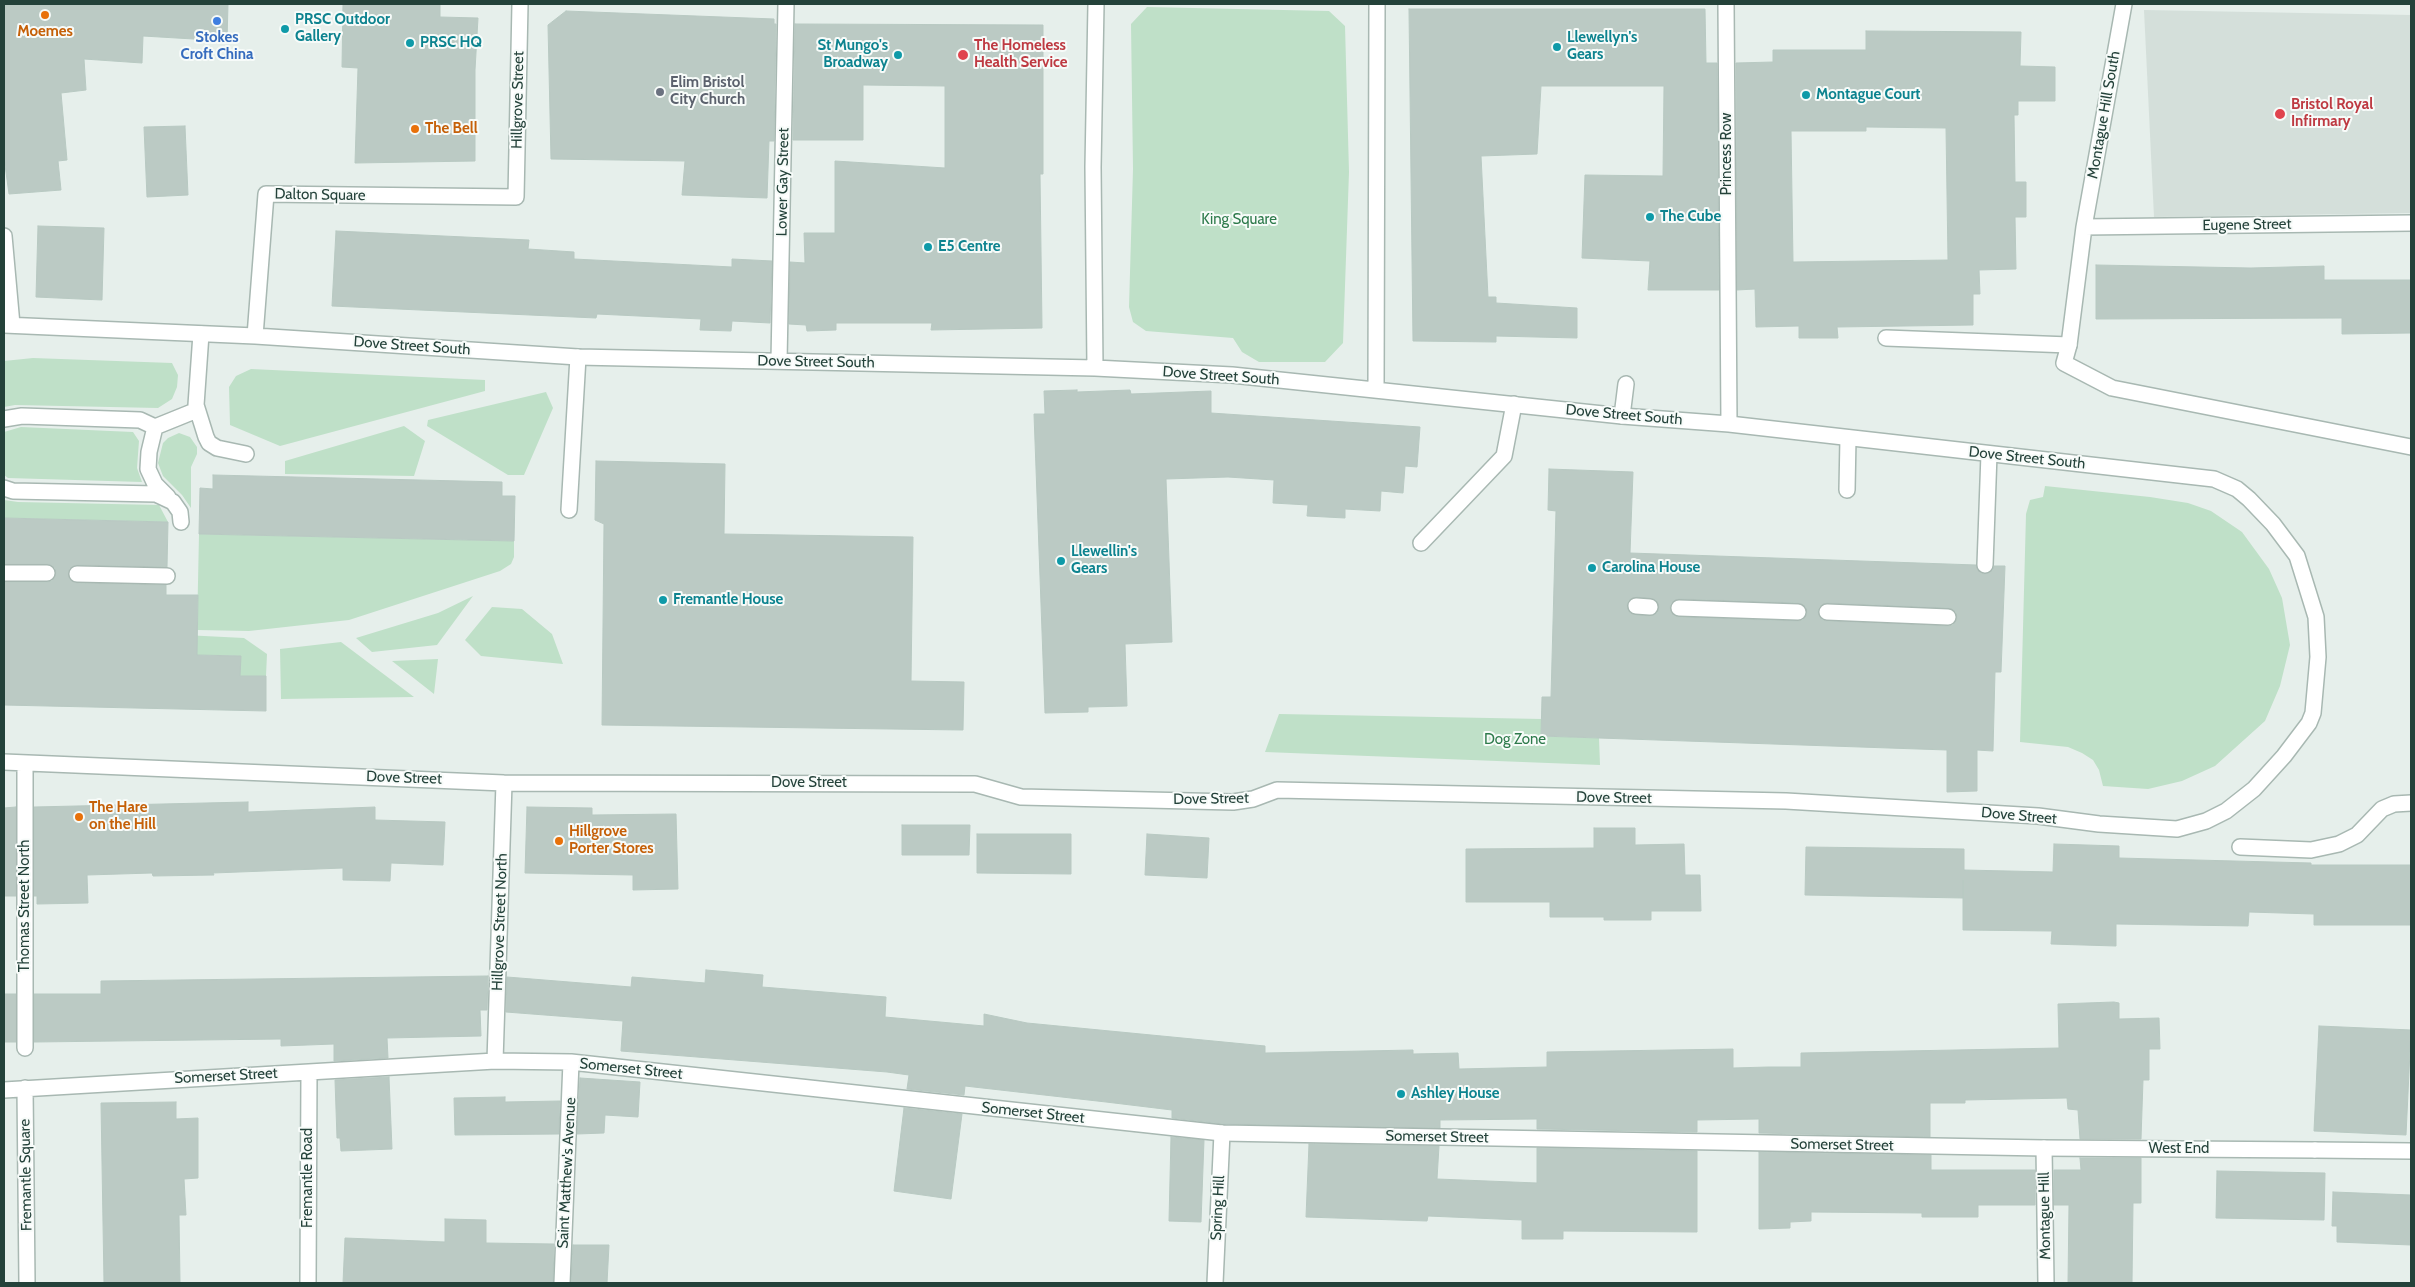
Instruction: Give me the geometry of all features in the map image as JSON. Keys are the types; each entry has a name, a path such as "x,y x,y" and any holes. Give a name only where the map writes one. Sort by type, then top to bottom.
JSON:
{"street":[{"name":"Hillgrove Street","path":"516,197 520,4"},
{"name":"Lower Gay Street","path":"779,361 786,4"},
{"path":"1094,368 1093,167 1096,4"},
{"path":"1376,390 1377,4"},
{"name":"Princess Row","path":"1726,4 1729,424"},
{"name":"Montague Hill South","path":"2124,4 2084,227 2069,345 2064,363 2112,388 2411,447"},
{"name":"Dalton Square","path":"255,336 266,194 516,197"},
{"name":"Eugene Street","path":"2084,227 2411,223"},
{"path":"4,236 8,325"},
{"name":"Dove Street South","path":"8,325 255,336 578,357 1094,368 1232,375 1622,416 1729,424 2214,479 2237,489 2273,524 2297,556 2316,617 2318,657"},
{"path":"201,334 197,410 206,436 212,446 246,454"},
{"path":"1886,338 2069,345"},
{"path":"569,510 578,357"},
{"path":"1622,416 1626,384"},
{"path":"1421,543 1504,456 1514,404"},
{"path":"154,428 197,410"},
{"path":"4,419 22,416 140,420 154,428"},
{"path":"4,488 14,491 156,494 173,502 180,512 181,523 181,512 178,506 155,484 148,469 154,428"},
{"path":"1847,490 1848,438"},
{"path":"1985,565 1989,454"},
{"path":"4,573 47,574"},
{"path":"77,574 167,576"},
{"path":"1679,608 1798,612"},
{"path":"1827,612 1948,617"},
{"name":"Dove Street","path":"4,762 504,783 975,784 1021,797 1233,802 1253,799 1277,790 1779,801 2038,816 2099,824 2177,829 2206,821 2226,811 2254,789 2284,756 2306,729 2311,718 2318,657"},
{"name":"Thomas Street North","path":"25,763 25,1048"},
{"name":"Hillgrove Street North","path":"495,1062 504,783"},
{"path":"2240,847 2312,850 2339,844 2357,835 2382,808 2394,804 2411,803"},
{"name":"Somerset Street","path":"25,1088 495,1062 571,1062 1222,1133 2044,1148"},
{"name":"Saint Matthew's Avenue","path":"562,1283 571,1062"},
{"name":"Fremantle Road","path":"308,1283 309,1072"},
{"path":"4,1090 25,1088"},
{"name":"Fremantle Square","path":"25,1088 27,1283"},
{"name":"Spring Hill","path":"1215,1283 1222,1133"},
{"name":"West End","path":"2044,1148 2411,1151"},
{"name":"Montague Hill","path":"2044,1148 2046,1283"}],"shaded area":[{"name":"Bristol Royal Infirmary","path":"2144,10 2411,15 2411,213 2154,217"}],"green space":[{"name":"King Square","path":"1147,7 1329,11 1345,26 1349,172 1343,343 1325,362 1259,362 1242,352 1233,338 1146,331 1133,322 1129,307 1133,169 1131,24"},
{"path":"33,358 172,363 178,375 177,387 172,399 158,408 15,405 4,407 4,361"},
{"path":"251,369 485,380 485,391 280,446 230,425 229,387 236,376"},
{"path":"546,392 553,408 524,475 508,475 427,426 428,420"},
{"path":"404,426 425,441 414,476 285,474 285,461"},
{"path":"21,427 133,432 139,441 137,468 142,482 8,478 4,475 4,432"},
{"path":"179,433 190,437 197,447 197,454 191,467 191,508 182,495 163,476 158,463 163,443 168,438"},
{"path":"2045,486 2150,497 2188,503 2211,511 2242,532 2269,569 2282,598 2290,645 2280,686 2265,721 2215,766 2182,781 2148,789 2103,786 2099,770 2093,760 2082,753 2068,747 2020,742 2026,514 2030,500 2043,497"},
{"path":"4,500 18,502 159,505 168,522 4,518"},
{"path":"199,534 514,541 514,557 511,564 500,571 349,620 249,631 197,630"},
{"path":"473,596 437,645 372,652 356,638 438,613"},
{"path":"492,607 522,609 552,634 563,664 481,656 465,640"},
{"path":"4,626 244,638 267,654 266,676 240,676 240,656 4,651"},
{"path":"341,642 414,697 281,699 280,649"},
{"path":"438,659 434,694 392,661"},
{"name":"Dog Zone","path":"1279,714 1542,719 1541,736 1599,738 1600,765 1265,752"}],"building":[{"path":"4,4 228,4 227,41 143,36 142,63 84,59 86,90 61,93 67,160 58,161 61,190 9,194 4,158"},
{"path":"343,4 440,4 440,17 478,18 475,70 475,161 355,163 358,68 342,67"},
{"path":"1409,9 1705,9 1706,63 1717,63 1719,290 1648,290 1650,261 1582,258 1585,175 1663,176 1664,86 1541,86 1537,154 1481,156 1488,297 1496,297 1496,303 1577,308 1577,338 1496,336 1496,342 1413,341"},
{"name":"Elim Bristol City Church","path":"566,11 774,19 774,24 776,24 774,141 769,141 767,198 682,195 685,161 551,159 548,25"},
{"path":"795,24 1043,25 1043,174 1040,174 1042,328 931,330 932,323 836,323 836,330 807,331 806,325 789,324 790,262 805,263 804,233 835,233 835,161 945,168 945,86 863,85 863,140 793,140"},
{"path":"1866,31 2021,32 2020,66 2055,67 2055,101 2018,101 2018,115 2014,115 2015,182 2026,182 2026,217 2015,217 2016,269 1979,270 1980,294 1973,294 1973,325 1837,327 1838,338 1799,338 1799,326 1756,327 1755,289 1737,290 1736,63 1773,62 1773,50 1866,50","holes":["1866,127 1946,128 1948,260 1793,262 1791,131 1866,131"]},
{"path":"185,126 188,195 147,197 144,127"},
{"path":"38,226 104,228 102,300 36,297"},
{"path":"336,231 529,240 528,249 574,252 574,259 732,267 732,259 772,261 770,323 732,321 731,331 700,330 701,319 597,314 596,318 332,306"},
{"path":"2096,265 2251,268 2324,266 2324,280 2411,280 2411,333 2342,334 2342,318 2096,319"},
{"path":"1077,390 1077,392 1130,390 1131,394 1211,391 1211,413 1420,427 1417,467 1405,466 1403,493 1381,491 1380,511 1345,509 1345,518 1307,516 1308,505 1273,503 1274,480 1228,477 1166,479 1172,642 1125,644 1127,706 1088,707 1088,712 1045,713 1034,414 1045,414 1044,391"},
{"name":"Fremantle House","path":"596,461 725,464 724,534 913,537 911,681 964,682 963,730 602,725 604,524 595,520"},
{"path":"1549,469 1633,472 1630,553 1976,565 1980,573 1985,574 1993,570 1994,566 2005,566 2001,672 1995,672 1993,751 1977,750 1977,791 1947,792 1947,750 1541,736 1542,697 1551,697 1556,511 1548,510","holes":["1637,597 1656,600 1659,607 1657,613 1649,616 1630,613 1627,606 1628,601","1679,599 1798,603 1806,607 1807,613 1803,620 1798,621 1679,617 1674,616 1670,608 1671,603","1827,603 1948,608 1956,612 1957,618 1953,625 1948,626 1827,621 1822,620 1818,612 1819,607"]},
{"path":"213,475 502,482 502,496 515,496 514,541 199,534 200,488 213,489"},
{"path":"4,518 168,522 167,567 77,565 69,569 69,578 77,583 166,585 166,595 198,595 197,655 241,656 240,676 266,676 266,711 4,705 4,582 47,582 52,581 56,573 55,568 47,564 4,564"},
{"path":"248,802 248,812 375,807 375,820 445,822 443,865 391,863 390,881 343,880 343,868 213,873 214,875 153,876 152,873 87,875 88,903 37,904 37,896 34,896 34,807"},
{"path":"16,807 16,896 4,896 4,808"},
{"path":"527,807 592,808 592,815 676,814 678,889 633,890 633,875 525,873"},
{"path":"902,825 970,825 969,855 902,855"},
{"path":"1594,828 1635,828 1635,845 1684,844 1685,875 1700,875 1701,911 1651,911 1651,920 1604,920 1604,917 1550,917 1550,902 1466,902 1466,849 1594,848"},
{"path":"977,834 1071,834 1071,874 977,873"},
{"path":"1147,834 1209,838 1207,878 1145,875"},
{"path":"2054,844 2119,846 2119,858 2311,863 2311,865 2411,865 2411,925 2314,925 2314,914 2249,912 2248,926 2116,924 2116,946 2051,944 2052,931 1963,930 1963,898 1805,895 1806,847 1964,849 1964,870 2053,872"},
{"path":"706,970 763,975 762,987 886,997 885,1017 984,1026 984,1014 1027,1023 1265,1046 1265,1053 1413,1050 1413,1054 1458,1053 1459,1069 1547,1067 1547,1052 1733,1049 1733,1068 1801,1067 1801,1053 2059,1048 2058,1004 2114,1002 2119,1003 2119,1019 2159,1018 2160,1049 2149,1049 2149,1080 2143,1080 2141,1139 2080,1139 2078,1110 2068,1109 2067,1098 1965,1100 1965,1103 1930,1103 1930,1137 1759,1133 1759,1119 1697,1120 1697,1132 1537,1129 1537,1119 1440,1120 1440,1128 1223,1124 1172,1118 1172,1110 965,1086 964,1095 907,1089 909,1075 887,1072 621,1051 623,1021 506,1012 507,977 631,987 632,977 705,983"},
{"path":"488,976 487,1010 480,1010 481,1036 387,1038 388,1058 334,1061 334,1044 281,1046 281,1039 34,1042 34,994 101,994 101,981"},
{"path":"4,994 16,994 16,1042 4,1042"},
{"path":"2319,1026 2411,1030 2406,1135 2314,1131"},
{"path":"389,1077 392,1149 341,1151 340,1138 337,1138 335,1080"},
{"path":"580,1078 640,1082 638,1117 605,1115 604,1133 577,1134"},
{"path":"505,1097 505,1102 560,1101 559,1134 455,1135 454,1098"},
{"path":"176,1102 176,1119 198,1118 198,1178 184,1179 186,1215 179,1215 180,1283 104,1283 101,1103"},
{"path":"904,1108 962,1114 951,1199 894,1191"},
{"path":"1171,1137 1204,1140 1201,1222 1169,1221"},
{"path":"1309,1144 1439,1146 1437,1179 1537,1183 1537,1148 1697,1151 1697,1232 1563,1231 1563,1239 1522,1239 1522,1220 1428,1216 1427,1221 1306,1217"},
{"path":"1759,1152 1931,1155 1931,1170 2035,1170 2035,1205 1978,1205 1978,1217 1922,1217 1922,1213 1811,1212 1811,1221 1790,1222 1790,1228 1759,1229"},
{"path":"2080,1158 2141,1158 2141,1203 2133,1203 2132,1283 2068,1283 2069,1205 2054,1205 2054,1170 2081,1170"},
{"path":"2217,1171 2325,1173 2324,1220 2216,1218"},
{"path":"2333,1192 2411,1195 2411,1245 2337,1242 2337,1226 2332,1226"},
{"path":"445,1219 486,1220 486,1243 554,1244 553,1283 343,1283 345,1238 445,1242"},
{"path":"573,1245 609,1245 607,1283 571,1283"}],"place":[{"name":"Moemes","path":"45,15"},
{"name":"Stokes Croft China","path":"217,21"},
{"name":"PRSC Outdoor Gallery","path":"285,29"},
{"name":"PRSC HQ","path":"410,43"},
{"name":"Llewellyn's Gears","path":"1557,47"},
{"name":"St Mungo's Broadway","path":"898,55"},
{"name":"The Homeless Health Service","path":"963,55"},
{"name":"Elim Bristol City Church","path":"660,92"},
{"name":"Montague Court","path":"1806,95"},
{"name":"Bristol Royal Infirmary","path":"2280,114"},
{"name":"The Bell","path":"415,129"},
{"name":"The Cube","path":"1650,217"},
{"name":"E5 Centre","path":"928,247"},
{"name":"Llewellin's Gears","path":"1061,561"},
{"name":"Carolina House","path":"1592,568"},
{"name":"Fremantle House","path":"663,600"},
{"name":"The Hare on the Hill","path":"79,817"},
{"name":"Hillgrove Porter Stores","path":"559,841"},
{"name":"Ashley House","path":"1401,1094"}]}
